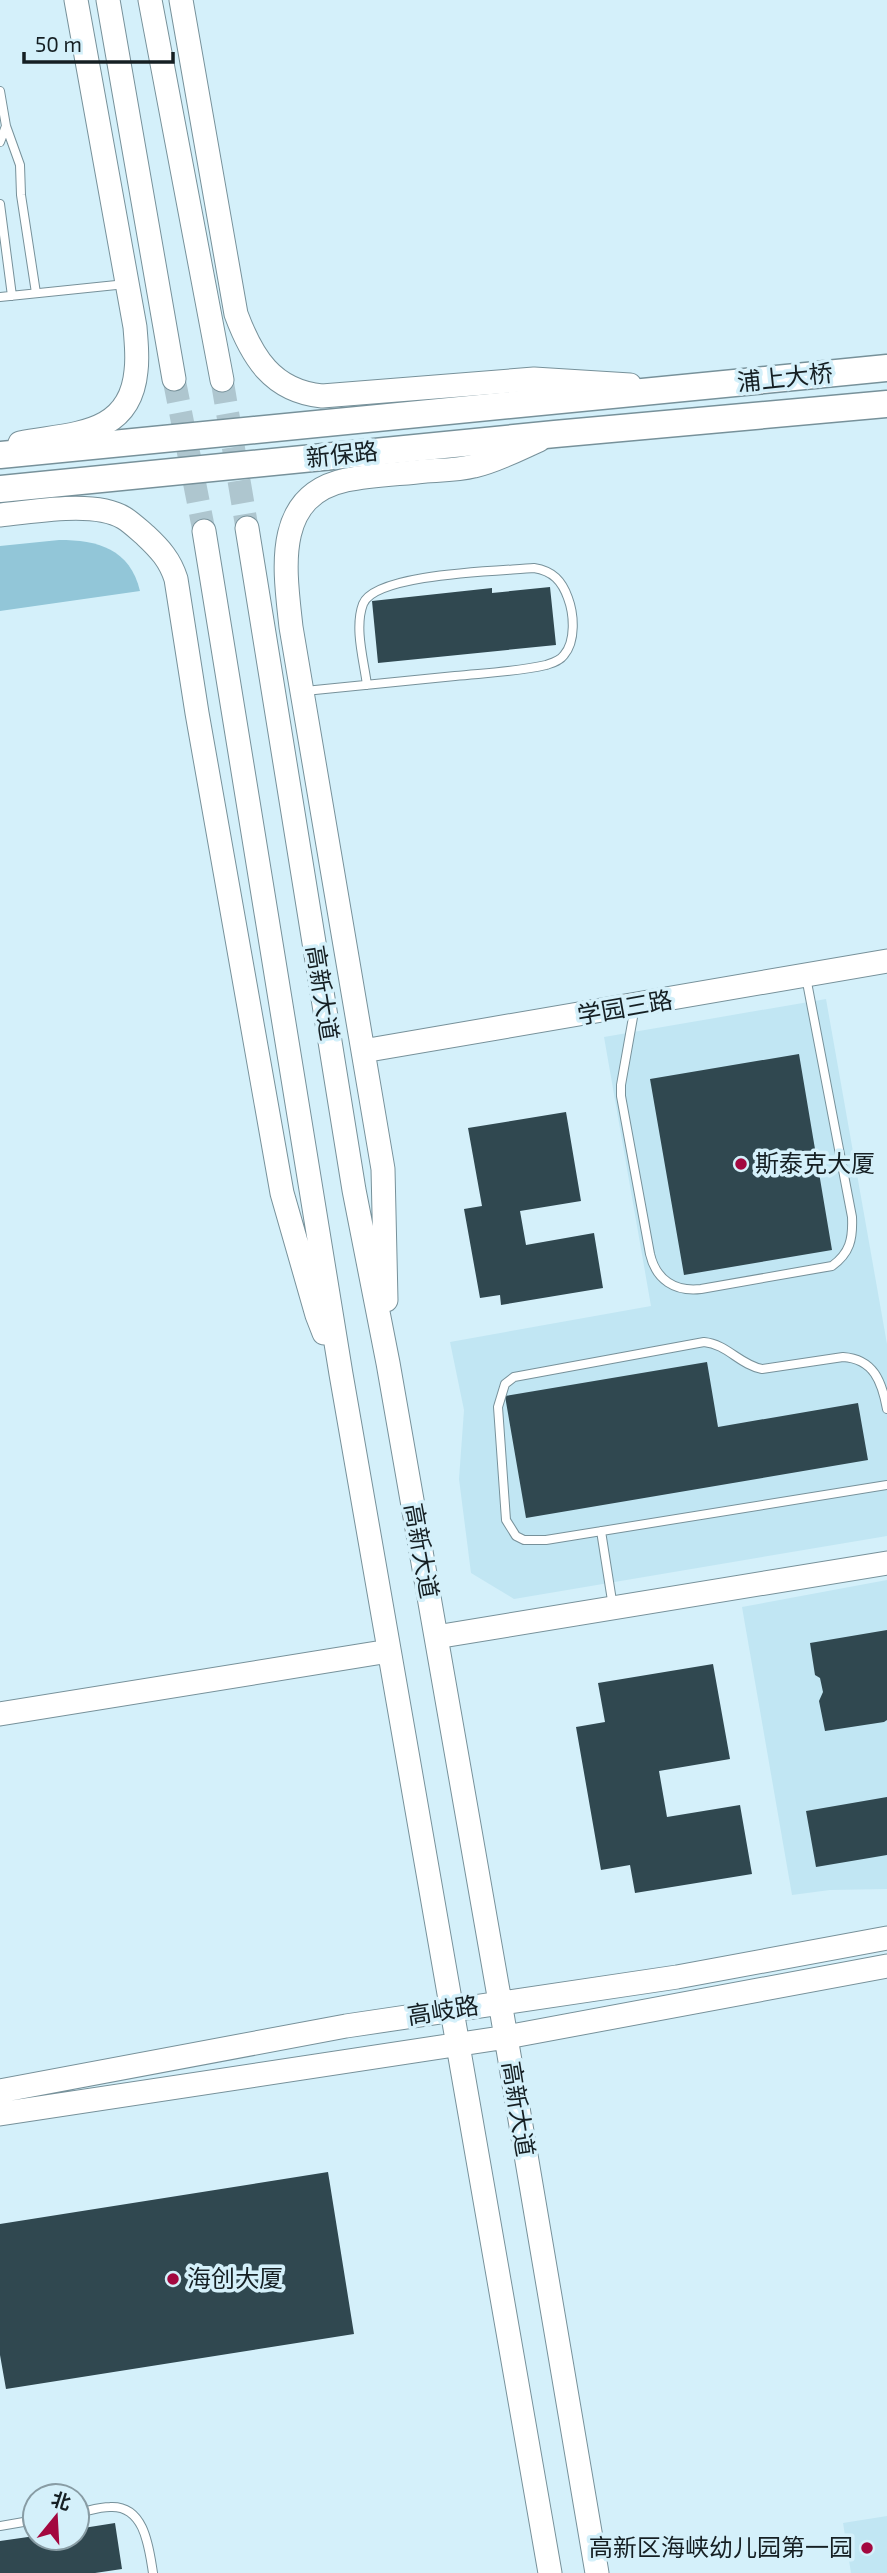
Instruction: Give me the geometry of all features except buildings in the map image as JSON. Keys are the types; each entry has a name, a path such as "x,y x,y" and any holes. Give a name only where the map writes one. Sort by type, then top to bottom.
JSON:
{"main road":[{"path":"0,447 97,428 121,413 132,392 136,370 135,327 76,0"},
{"path":"108,0 174,379"},
{"path":"150,0 222,380"},
{"path":"181,0 236,314 246,342 257,358 284,385 305,394 322,396 534,379 682,388"},
{"name":"浦上大桥","path":"682,388 887,369"},
{"name":"新保路","path":"0,455 682,388"},
{"name":"新保路","path":"0,489 887,404"},
{"path":"388,1363 383,1169 302,692 285,575 289,531 305,500 321,489 345,480 475,466 555,434"},
{"path":"0,515 83,509 113,514 123,517 155,544 172,566 282,1193 317,1315 341,1374"},
{"name":"高新大道","path":"247,528 354,1190 388,1363 507,2037 597,2573"},
{"name":"高新大道","path":"204,531 341,1374 550,2573"},
{"name":"学园三路","path":"363,1051 887,961"},
{"path":"436,1637 887,1563"},
{"path":"0,1714 390,1651"},
{"name":"高岐路","path":"0,2091 346,2026 677,1977 887,1938"},
{"name":"高岐路","path":"0,2114 507,2037 887,1966"}],"lane":[{"path":"0,91 6,126 20,165 21,195 36,293"},
{"path":"0,142 6,126"},
{"path":"0,204 12,296"},
{"path":"0,297 128,284"},
{"path":"302,692 516,670 558,660 569,646 572,633 570,603 564,587 551,573 534,568 404,580 378,589 369,594 361,611 367,685"},
{"path":"635,1006 621,1096 653,1265 663,1279 681,1289 715,1287 832,1266 846,1254 851,1244 852,1217 806,977"},
{"path":"887,1409 881,1382 875,1372 867,1363 856,1358 843,1357 762,1369 751,1367 715,1343 704,1342 514,1377 505,1384 498,1407 506,1520 516,1536 532,1541 887,1485"},
{"path":"601,1531 614,1608"},
{"path":"91,2510 119,2508 134,2516 147,2535 153,2573"},
{"path":"0,2526 21,2522"}],"shaded area":[{"path":"59,540 99,545 120,556 129,565 140,591 0,611 0,546"},
{"path":"826,999 887,1344 887,1536 514,1599 471,1573 459,1479 464,1410 450,1342 651,1306 604,1037"},
{"path":"887,1580 887,1889 830,1890 792,1895 742,1607"},
{"name":"高新区海峡幼儿园第一园","path":"887,2516 887,2573 851,2573 843,2523"}],"tunnel":[{"path":"174,379 204,531"},
{"path":"222,380 247,528"}],"place":[{"name":"斯泰克大厦","path":"741,1164"},
{"name":"海创大厦","path":"173,2279"},
{"name":"高新区海峡幼儿园第一园","path":"867,2548"}]}
